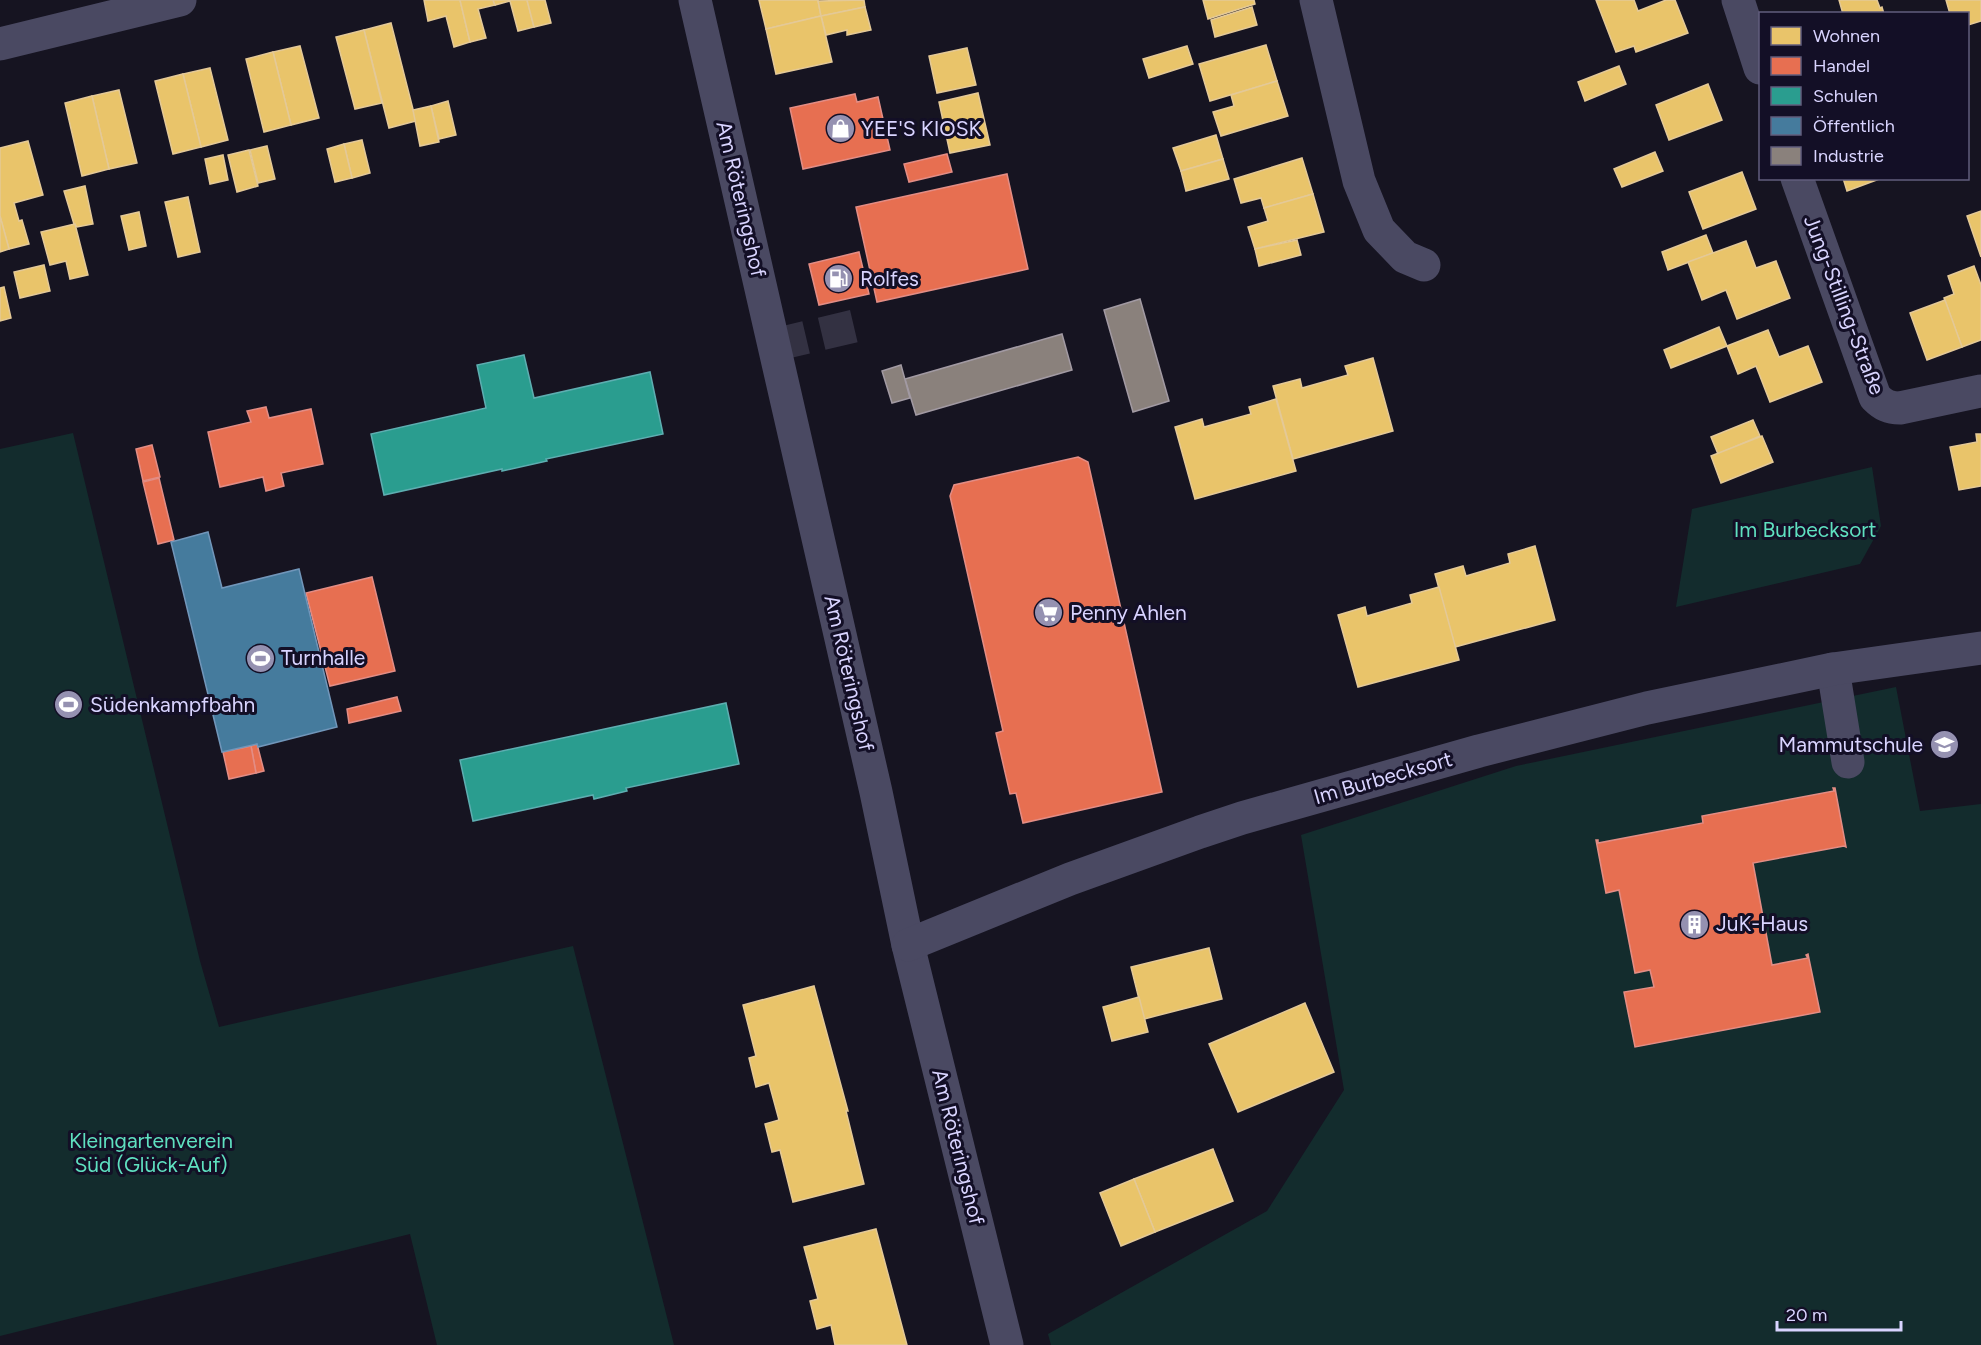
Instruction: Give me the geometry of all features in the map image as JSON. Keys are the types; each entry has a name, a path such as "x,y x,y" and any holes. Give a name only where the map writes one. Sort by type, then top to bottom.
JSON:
{"street":[{"path":"0,44 180,0"},
{"name":"Am Röteringshof","path":"695,0 873,780 908,945 1007,1345"},
{"path":"1316,0 1359,181 1379,230 1405,257 1424,265"},
{"path":"1738,0 1759,63"},
{"name":"Jung-Stilling-Straße","path":"1798,180 1875,397 1882,404 1891,408 1900,408 1981,391"},
{"name":"Im Burbecksort","path":"908,945 1070,879 1242,818 1549,732 1647,708 1833,669 1981,648"},
{"path":"1833,669 1848,762"}],"green space":[{"name":"Kleingartenverein Süd (Glück-Auf)","path":"73,433 200,961 219,1027 573,946 674,1345 437,1345 410,1234 0,1336 0,449"},
{"name":"Im Burbecksort","path":"1872,467 1881,526 1860,564 1676,607 1692,509"},
{"path":"1896,687 1920,811 1981,804 1981,1345 1051,1345 1048,1334 1267,1211 1344,1090 1301,835 1516,766"}],"building: Wohnen":[{"path":"424,0 460,0 470,42 454,47 446,16 428,21"},
{"path":"460,0 493,0 495,5 478,9 486,38 470,42"},
{"path":"493,0 527,0 534,27 518,31 510,1 495,5"},
{"path":"527,0 545,0 551,23 534,27"},
{"path":"759,0 818,0 821,16 766,29"},
{"path":"864,0 865,7 821,16 818,1"},
{"path":"1203,0 1254,0 1255,4 1208,19"},
{"path":"1596,0 1634,0 1638,11 1666,0 1675,0 1688,33 1636,52 1634,46 1616,52"},
{"path":"1839,0 1877,0 1883,12 1842,12"},
{"path":"1946,0 1981,0 1981,21 1969,25 1969,12 1949,12"},
{"path":"865,7 871,30 847,35 847,30 826,35 821,16"},
{"path":"1252,7 1257,25 1215,37 1211,20"},
{"path":"821,16 832,62 776,74 766,29"},
{"path":"391,23 416,121 389,128 364,30"},
{"path":"364,30 382,103 355,109 336,37"},
{"path":"1266,45 1277,81 1210,101 1199,64"},
{"path":"300,46 319,118 291,125 273,52"},
{"path":"1187,46 1193,64 1149,78 1143,59"},
{"path":"967,48 976,85 937,93 929,56"},
{"path":"273,52 291,125 264,132 246,59"},
{"path":"1619,66 1626,84 1585,101 1578,82"},
{"path":"210,68 228,140 201,147 183,74"},
{"path":"183,74 201,147 173,154 155,81"},
{"path":"1277,81 1288,116 1221,136 1213,112 1234,106 1231,95"},
{"path":"1708,84 1722,120 1669,140 1656,105"},
{"path":"119,90 137,163 109,169 92,96"},
{"path":"978,93 990,145 950,153 939,102"},
{"path":"92,96 109,169 82,176 65,103"},
{"path":"448,101 456,135 439,139 431,106"},
{"path":"431,106 439,142 420,146 413,110"},
{"path":"1216,135 1223,159 1181,171 1173,148"},
{"path":"362,140 370,173 352,178 344,144"},
{"path":"28,141 43,195 14,203 29,244 9,249 0,216 0,148"},
{"path":"344,144 352,178 335,182 327,149"},
{"path":"267,146 275,179 258,183 250,150"},
{"path":"249,150 258,186 237,192 228,155"},
{"path":"1655,152 1663,171 1622,187 1614,169"},
{"path":"223,155 228,180 210,184 205,159"},
{"path":"1302,158 1313,194 1264,208 1261,198 1241,203 1234,179"},
{"path":"1223,159 1229,179 1186,191 1181,171"},
{"path":"1742,172 1756,209 1703,229 1689,192"},
{"path":"1844,180 1877,180 1847,191"},
{"path":"85,186 93,224 77,227 74,224 64,191"},
{"path":"1313,194 1324,232 1255,249 1248,227 1268,221 1264,208"},
{"path":"188,197 200,252 178,257 165,202"},
{"path":"1981,211 1981,257 1967,216"},
{"path":"139,212 146,246 129,250 121,216"},
{"path":"0,216 9,249 0,252"},
{"path":"75,224 88,275 70,279 66,261 50,265 41,232"},
{"path":"1706,235 1713,253 1668,270 1662,252"},
{"path":"1297,240 1301,255 1259,266 1255,249"},
{"path":"1746,241 1756,268 1776,261 1790,298 1737,319 1726,290 1702,300 1688,262"},
{"path":"44,265 50,291 20,298 14,272"},
{"path":"1974,266 1981,285 1981,340 1962,347 1944,298 1954,294 1948,276"},
{"path":"4,287 11,318 0,321 0,288"},
{"path":"1945,300 1962,347 1927,360 1910,313"},
{"path":"1719,327 1727,346 1671,368 1664,350"},
{"path":"1768,330 1779,357 1808,346 1822,382 1770,402 1756,366 1738,374 1727,346"},
{"path":"1373,358 1393,431 1293,459 1273,386 1300,379 1302,388 1348,375 1345,366"},
{"path":"1276,399 1296,471 1195,499 1175,427 1202,419 1204,427 1251,414 1249,407"},
{"path":"1753,420 1760,436 1718,454 1711,437"},
{"path":"1976,434 1981,434 1981,486 1959,490 1950,447 1977,442"},
{"path":"1762,436 1773,462 1721,483 1711,456"},
{"path":"1535,546 1555,620 1455,647 1435,574 1463,566 1466,576 1510,563 1508,554"},
{"path":"1439,587 1459,660 1358,687 1338,615 1365,607 1367,616 1412,603 1410,595"},
{"path":"1209,948 1222,999 1144,1019 1131,967"},
{"path":"814,986 848,1111 846,1111 864,1184 793,1202 780,1150 772,1152 765,1124 779,1120 769,1083 756,1087 749,1058 756,1056 743,1005"},
{"path":"1139,997 1148,1032 1112,1041 1103,1007"},
{"path":"1305,1003 1334,1072 1238,1112 1209,1044"},
{"path":"1213,1149 1233,1201 1155,1232 1134,1179"},
{"path":"1134,1179 1155,1232 1121,1246 1100,1193"},
{"path":"876,1229 907,1345 835,1345 831,1325 817,1329 810,1301 818,1299 804,1247"}],"building: Handel":[{"name":"YEE'S KIOSK","path":"855,94 857,102 878,97 890,150 803,169 790,108"},
{"path":"947,154 952,172 909,182 904,164"},
{"path":"1007,174 1028,269 877,302 856,207"},
{"path":"859,252 869,294 819,305 809,264"},
{"path":"266,407 269,418 311,409 323,464 281,473 284,486 266,491 263,477 220,487 208,432 251,422 247,411"},
{"path":"152,445 160,477 143,481 136,449"},
{"name":"Penny Ahlen","path":"1078,457 1088,462 1162,792 1023,823 1016,793 1010,794 996,733 1003,731 950,496 954,485"},
{"path":"159,478 174,540 158,544 143,482"},
{"path":"372,577 395,671 330,686 306,593"},
{"path":"397,697 401,711 349,723 347,709"},
{"path":"257,744 264,771 256,773 251,746"},
{"path":"251,746 256,773 229,779 223,752"},
{"name":"JuK-Haus","path":"1833,788 1835,788 1846,847 1753,863 1772,965 1808,958 1806,955 1808,954 1820,1012 1635,1047 1624,992 1654,987 1650,970 1635,973 1619,890 1606,893 1596,840 1598,843 1703,823 1702,816 1834,791"}],"building: Schulen":[{"path":"524,355 534,398 650,372 663,434 384,495 371,434 486,408 477,365"},
{"path":"726,703 739,764 626,788 627,791 594,799 593,795 473,821 460,760"}],"building: Öffentlich":[{"name":"Turnhalle","path":"208,532 222,588 299,569 337,727 258,747 257,744 222,752 171,542"}],"building: Industrie":[{"path":"1140,299 1169,401 1133,412 1104,310"},
{"path":"1062,334 1072,370 916,415 905,379"},
{"path":"901,365 910,398 892,403 882,371"}],"tunnel":[{"path":"774,345 863,324"}],"place":[{"name":"YEE'S KIOSK","path":"840,129"},
{"name":"Rolfes","path":"839,279"},
{"name":"Penny Ahlen","path":"1049,613"},
{"name":"Turnhalle","path":"260,658"},
{"name":"Südenkampfbahn","path":"69,705"},
{"name":"Mammutschule","path":"1944,745"},
{"name":"JuK-Haus","path":"1695,924"}]}
